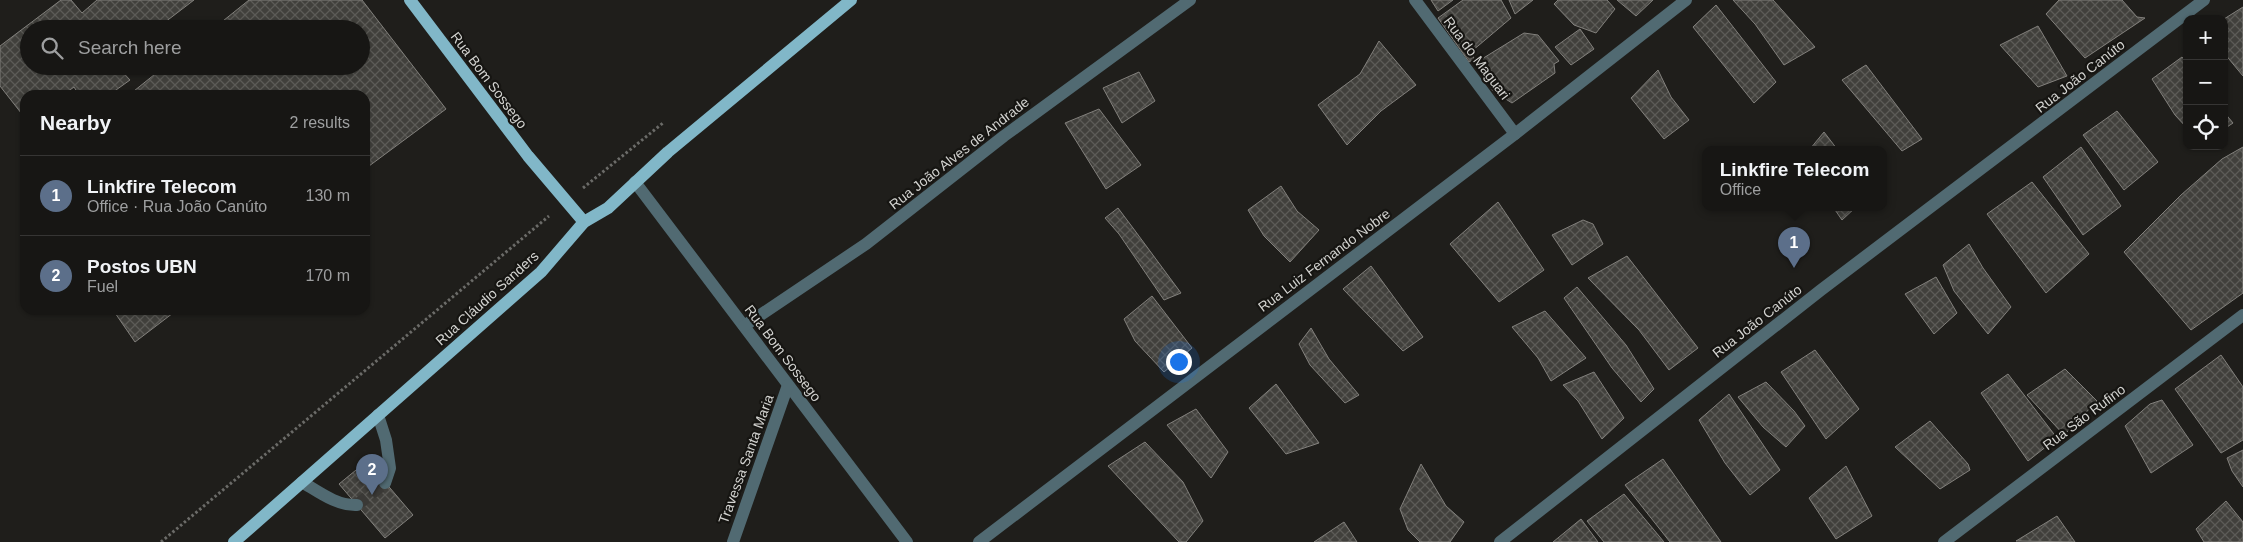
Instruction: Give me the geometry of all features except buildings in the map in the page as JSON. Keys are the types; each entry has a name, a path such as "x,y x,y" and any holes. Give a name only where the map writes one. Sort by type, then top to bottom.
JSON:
{"main road":[{"name":"Rua Bom Sossego","path":"410,0 528,156 584,222"},
{"name":"Rua Cláudio Sanders","path":"234,542 541,272 584,222 608,208 635,182 851,0"}],"street":[{"name":"Rua João Alves de Andrade","path":"744,326 866,244 1004,136 1190,0"},
{"name":"Rua do Maguari","path":"1415,0 1515,134"},
{"name":"Rua Luiz Fernando Nobre","path":"979,542 1515,134 1686,0"},
{"name":"Rua João Canúto","path":"1500,542 1821,290 2204,0"},
{"name":"Rua Bom Sossego","path":"635,182 907,542"},
{"name":"Rua São Rufino","path":"1944,542 2243,315"},
{"name":"Travessa Santa Maria","path":"733,542 788,385"},
{"path":"378,415 386,440 390,468 385,483"},
{"path":"302,482 335,501 349,506 357,505"}],"path":[{"path":"161,542 566,201"}],"tunnel":[{"path":"357,505 385,483"}],"place":[{"name":"Linkfire Telecom","path":"1794,268"},
{"name":"Postos UBN","path":"372,495"}]}
